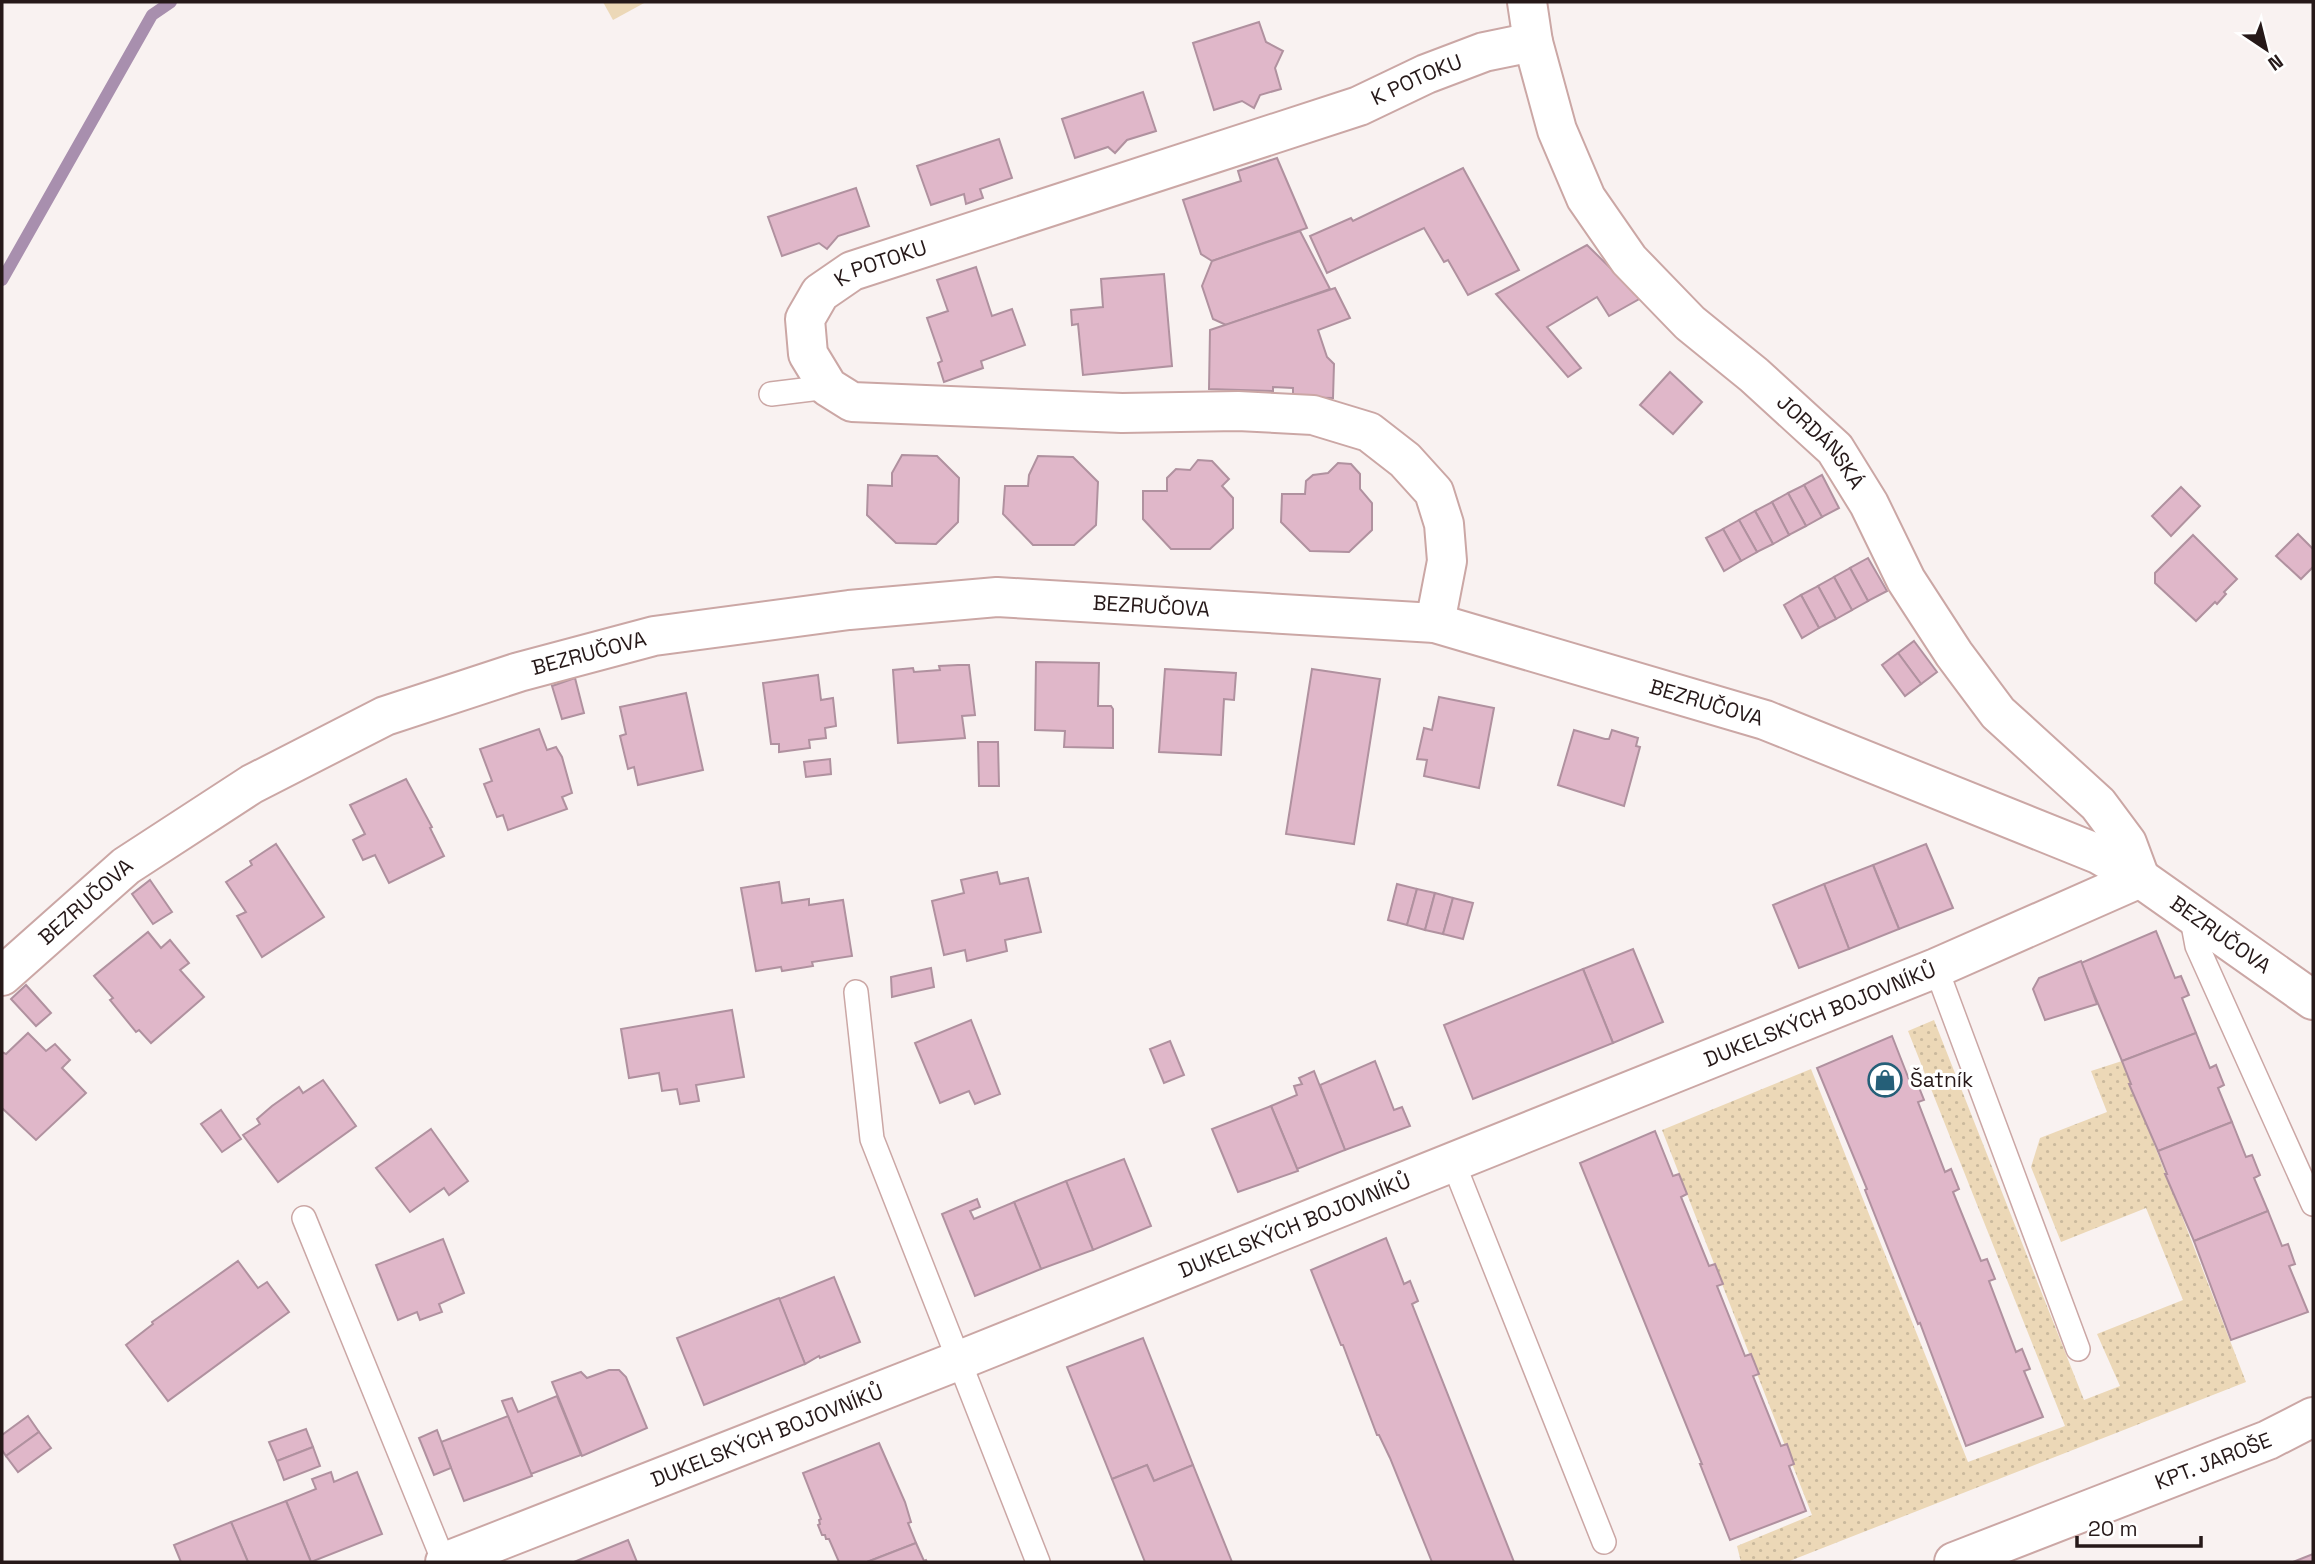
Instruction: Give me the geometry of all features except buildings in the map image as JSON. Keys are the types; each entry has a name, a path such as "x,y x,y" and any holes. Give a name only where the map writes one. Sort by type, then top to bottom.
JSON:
{"street":[{"name":"JORDÁNSKÁ","path":"1527,2 1533,42 1557,130 1586,198 1629,260 1690,323 1754,375 1835,449 1869,504 1906,580 1954,654 1998,713 2098,804 2127,843 2140,878"},
{"name":"K POTOKU","path":"828,387 808,354 804,319 820,293 852,271 1359,107 1437,69 1484,52 1533,42"},
{"path":"828,387 852,402 1122,413 1238,411 1313,415 1369,432 1405,460 1434,492 1444,524 1447,561 1435,623"},
{"name":"BEZRUČOVA","path":"2,976 126,866 264,778 385,716 519,672 654,636 849,610 997,597 1435,623 1765,720 2098,854 2140,878 2313,1000"},
{"name":"DUKELSKÝCH BOJOVNÍKŮ","path":"444,1562 960,1360 1936,968 2140,878"},
{"name":"KPT. JAROŠE","path":"1954,1562 2268,1440 2313,1417"}],"lane":[{"path":"771,394 828,387"},
{"path":"2191,914 2197,946 2313,1204"},
{"path":"1936,968 2078,1349"},
{"path":"856,992 872,1139 1038,1562"},
{"path":"1453,1162 1604,1542"},
{"path":"304,1218 444,1562"}],"shaded area":[{"path":"603,2 646,2 613,20"},
{"path":"1934,1020 2084,1400 2120,1386 2097,1334 2183,1300 2146,1208 2061,1242 2031,1167 2040,1138 2107,1112 2091,1071 2122,1061 2246,1382 1787,1562 1741,1562 1737,1546 1812,1515 1662,1130 1811,1069 1968,1462 2065,1426 1908,1031"}],"waterway":[{"path":"2,280 152,15 171,2"}],"place":[{"name":"Šatník","path":"1885,1080"}]}
